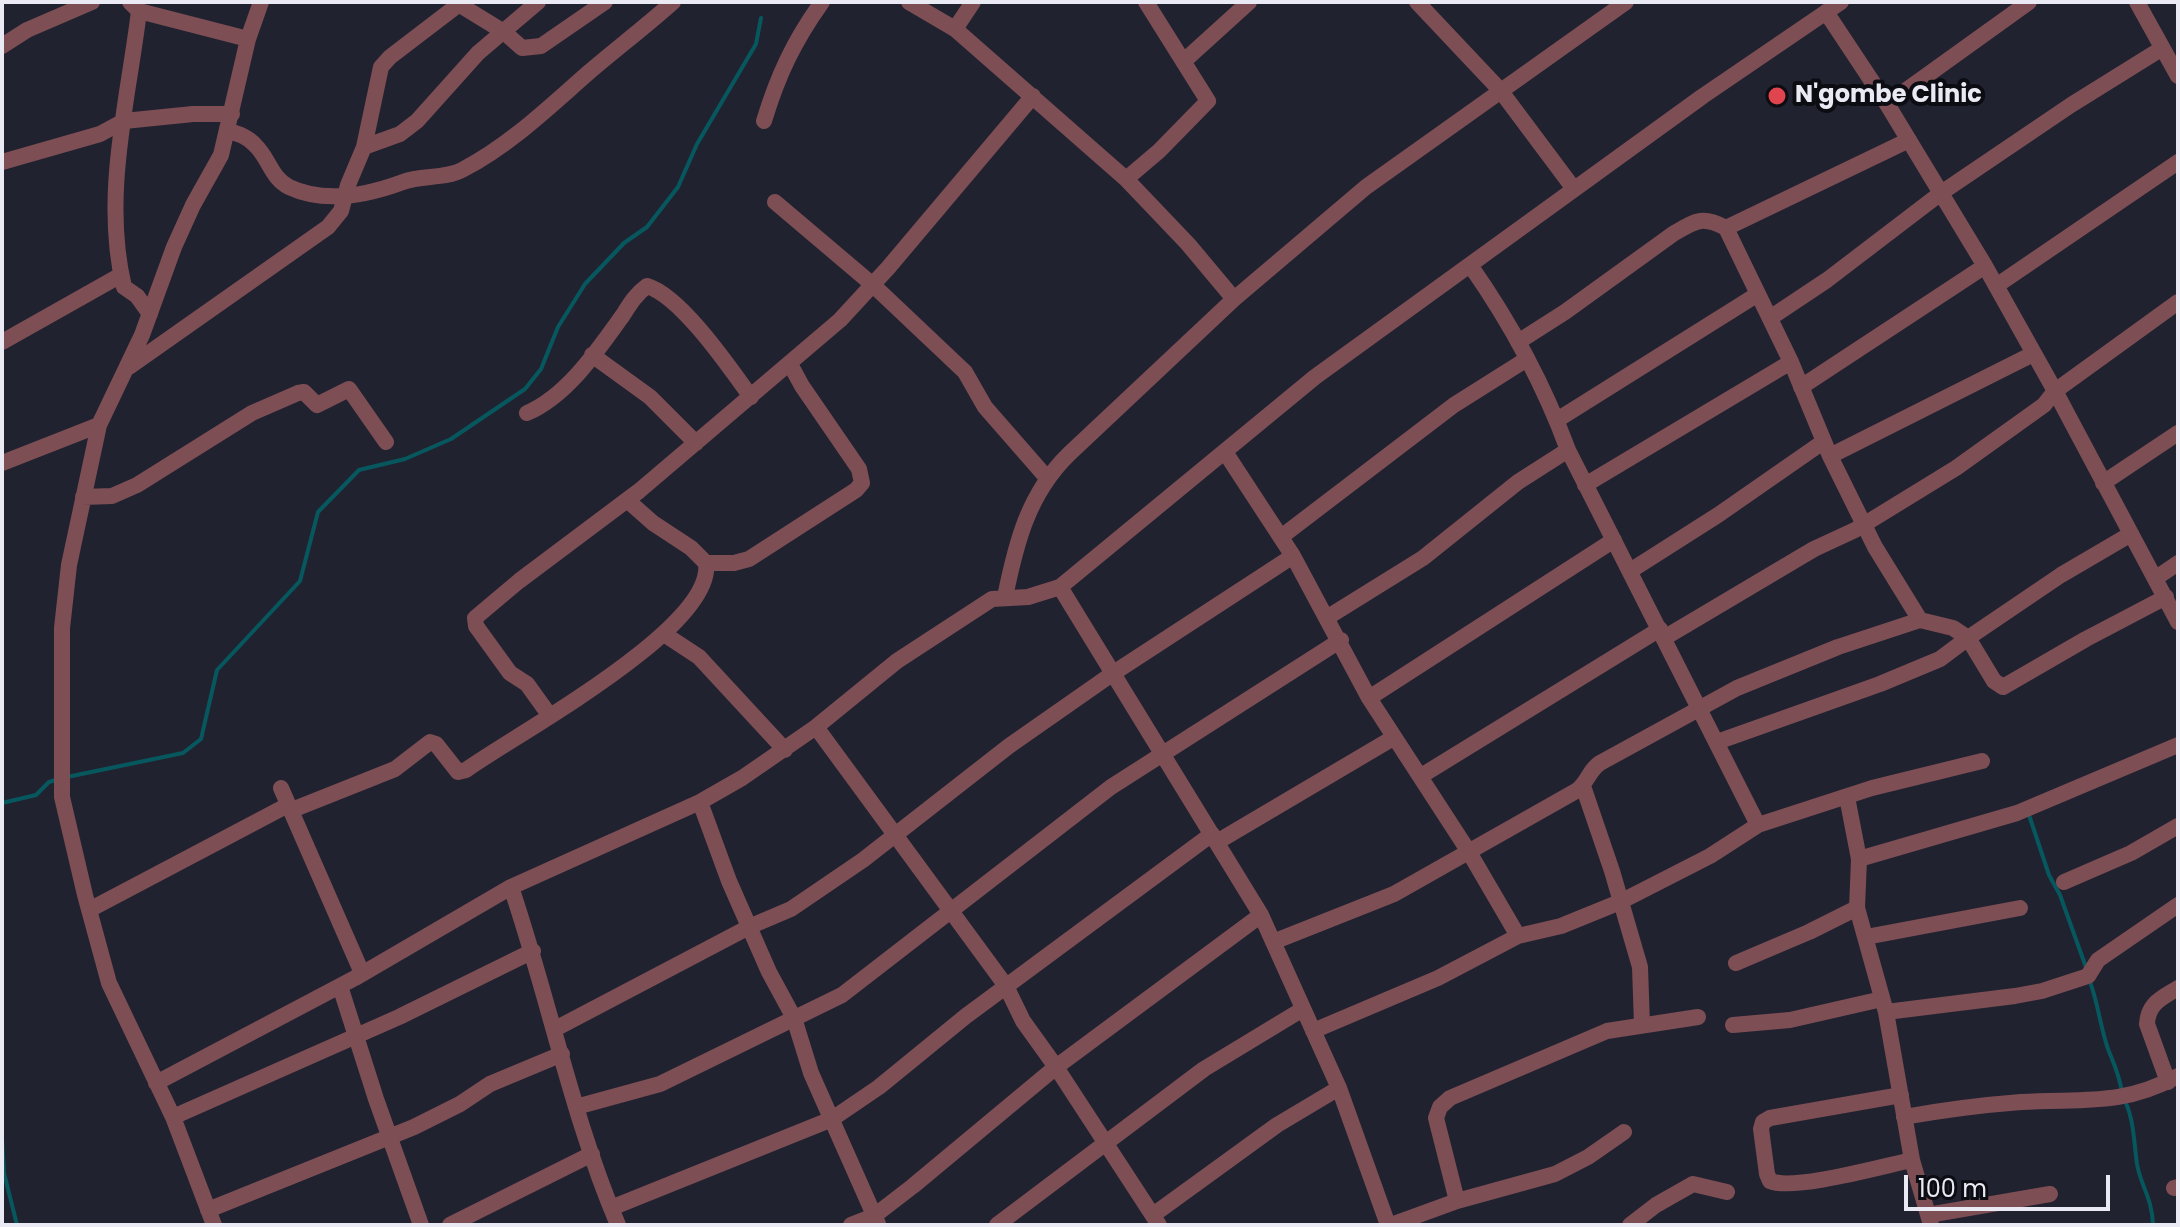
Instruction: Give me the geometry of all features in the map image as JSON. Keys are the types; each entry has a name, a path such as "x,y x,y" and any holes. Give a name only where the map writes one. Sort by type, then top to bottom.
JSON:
{"street":[{"path":"2,46 27,30 92,2"},
{"path":"261,2 248,39 230,122 215,169 193,205 150,314 99,425 69,565 62,628 62,797 109,983 173,1117 211,1217 460,1104 490,1084 562,1054"},
{"path":"364,147 400,134 417,121 478,53 538,2"},
{"path":"2,162 100,134 124,121 193,114 230,122 257,146 272,174 289,187 319,195 345,196 382,191 406,181 459,172 538,118 673,2"},
{"path":"764,121 782,68 798,35 822,2"},
{"path":"909,2 955,29 1126,179 1188,244 1234,299"},
{"path":"955,29 973,2"},
{"path":"1126,179 1206,105 1207,97 1146,2"},
{"path":"1184,61 1249,2"},
{"path":"1417,2 1500,90 1574,189"},
{"path":"1005,597 1025,519 1047,478 1069,454 1234,299 1366,187 1626,2"},
{"path":"156,1083 340,986 511,887 700,802 785,750 897,661 992,599 1028,597 1060,587 1315,377 1574,189 1841,2"},
{"path":"1887,104 2029,2"},
{"path":"2137,2 2178,76"},
{"path":"126,369 328,227 341,211 364,147 381,67 390,57 461,3 522,48 541,46 600,3"},
{"path":"150,314 137,296 124,287 115,241 115,178 124,121 134,6 248,39"},
{"path":"1826,12 1887,104 1985,266 2178,622"},
{"path":"1770,318 1827,280 1941,193 2071,105 2161,49"},
{"path":"550,716 527,684 510,673 476,626 475,618 627,500 840,320 1033,96"},
{"path":"1726,228 1909,140"},
{"path":"1996,286 2178,162"},
{"path":"775,202 873,285 965,372 985,407 1047,478"},
{"path":"1518,342 1690,224 1710,219 1726,228 1791,362 1826,449 1863,523 1920,620"},
{"path":"1470,265 1527,359 1585,485 1758,825"},
{"path":"1801,387 1985,266"},
{"path":"2,342 121,275"},
{"path":"527,413 559,393 633,300 642,290 651,287 704,335 751,397"},
{"path":"1557,420 1758,294"},
{"path":"1421,776 1662,634 1956,468 2178,302"},
{"path":"1630,571 1826,449 2033,354"},
{"path":"592,355 634,384 696,443"},
{"path":"1281,537 1454,405 1527,359"},
{"path":"1585,485 1791,362"},
{"path":"627,500 706,563 734,563 749,559 856,490 862,483 859,469 790,364"},
{"path":"83,497 112,496 137,485 252,413 298,393 304,392 317,405 349,389 386,442"},
{"path":"2,463 99,425"},
{"path":"2103,483 2178,433"},
{"path":"1328,617 1423,558 1518,482 1568,450"},
{"path":"1225,452 1293,556 1393,738 1469,852 1518,936"},
{"path":"1717,742 1880,684 1940,659 2061,575 2131,534"},
{"path":"1369,698 1614,540"},
{"path":"555,1029 751,926 791,909 853,867 1009,746 1112,674 1293,556"},
{"path":"89,910 290,807 395,769 430,742 436,744 458,772 462,772 612,675 664,634 678,622 694,600 705,581 706,563"},
{"path":"2156,578 2178,563"},
{"path":"1060,587 1261,915 1339,1088 1389,1225 1457,1201 1555,1174 1588,1157 1624,1132"},
{"path":"1273,942 1394,894 1583,786 1592,769 1600,763 1700,706 1789,666 1920,620 1953,628 1968,638 1994,681 2003,687 2166,597"},
{"path":"664,634 699,657 785,750"},
{"path":"576,1107 660,1084 842,995 1100,795 1341,640"},
{"path":"816,727 1006,986 1023,1021 1156,1220 1265,1133 1339,1088"},
{"path":"611,1208 832,1119 891,1077 1006,986 1214,838 1393,738"},
{"path":"1859,859 2017,813 2178,745"},
{"path":"1313,1031 1391,1000 1518,936 1561,926 1620,902 1710,856 1758,825 1872,788 1982,761"},
{"path":"1583,786 1640,967 1642,1025"},
{"path":"281,788 362,973"},
{"path":"1847,797 1859,859 1857,908 1884,1005 1912,1160 1930,1220 2050,1194"},
{"path":"700,802 729,881 769,972 794,1018 811,1073 876,1220"},
{"path":"2064,882 2131,853 2178,826"},
{"path":"511,887 533,951 576,1107 618,1225"},
{"path":"1733,1025 1790,1020 1884,1005 2015,996 2042,991 2088,976 2098,960 2178,905"},
{"path":"1736,963 1857,908"},
{"path":"1866,937 2020,908"},
{"path":"851,1225 876,1220 1056,1067 1261,915"},
{"path":"173,1117 355,1037 533,951"},
{"path":"340,986 421,1225"},
{"path":"1904,1117 1956,1108 2024,1102 2094,1102 2148,1091 2173,1079 2147,1024 2147,1016 2153,1004 2178,988"},
{"path":"997,1225 1204,1069 1303,1009"},
{"path":"1457,1201 1436,1118 1440,1107 1450,1098 1607,1031 1698,1017"},
{"path":"1901,1095 1770,1118 1763,1122 1761,1129 1767,1174 1770,1181 1777,1184 1805,1182 1912,1160"},
{"path":"450,1225 592,1154"},
{"path":"1630,1225 1664,1199 1693,1184 1727,1192"}],"waterway":[{"path":"67,777 183,753 201,739 217,670 300,581 318,512 359,470 405,459 451,439 525,389 541,369 558,327 585,284 624,243 647,227 678,187 697,144 756,44 761,18"},
{"path":"2,803 36,795 49,782 59,779"},
{"path":"2029,815 2087,970"},
{"path":"2089,979 2122,1093"},
{"path":"2125,1101 2153,1225"},
{"path":"2,1138 4,1173 17,1225"}],"place":[{"name":"N'gombe Clinic","path":"1777,96"}]}
